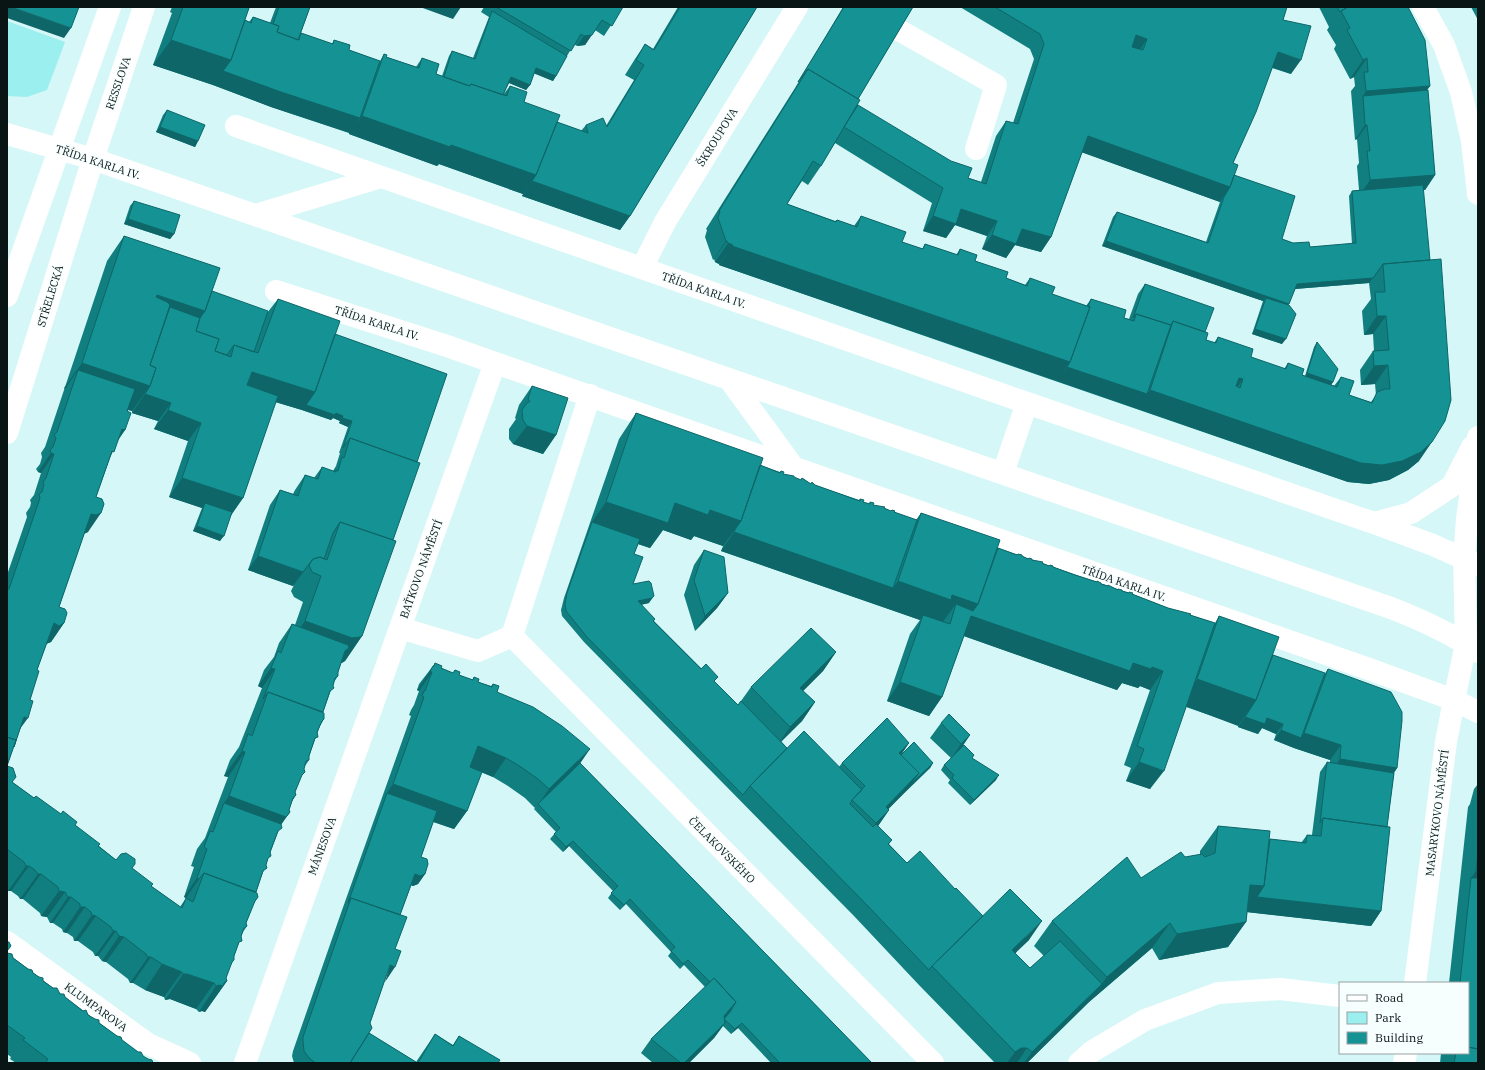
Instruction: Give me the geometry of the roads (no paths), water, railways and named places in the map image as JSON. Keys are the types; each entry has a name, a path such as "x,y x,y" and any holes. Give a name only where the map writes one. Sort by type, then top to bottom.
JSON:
{"street":[{"path":"7,296 110,7"},
{"name":"RESSLOVA","path":"93,159 144,7"},
{"name":"ŠKROUPOVA","path":"642,268 665,222 797,7"},
{"path":"858,7 996,86 976,149"},
{"path":"1423,7 1444,45 1461,92 1472,141 1478,194"},
{"name":"TŘÍDA KARLA IV.","path":"236,126 1374,523 1433,545 1471,562"},
{"name":"TŘÍDA KARLA IV.","path":"7,134 93,159 1391,608 1427,622 1474,652"},
{"name":"STŘELECKÁ","path":"7,433 93,159"},
{"path":"256,215 381,177"},
{"name":"TŘÍDA KARLA IV.","path":"276,290 447,346 1354,663 1454,700 1478,712"},
{"name":"BAŤKOVO NÁMĚSTÍ","path":"495,363 400,628 478,651 512,636"},
{"path":"729,379 794,468"},
{"path":"512,636 590,396"},
{"path":"1003,474 1027,403"},
{"path":"1374,523 1411,512 1452,486 1478,436"},
{"name":"MASARYKOVO NÁMĚSTÍ","path":"1415,982 1446,742 1454,700 1474,652 1468,519 1478,436"},
{"name":"MÁNESOVA","path":"245,1063 400,628"},
{"name":"ČELAKOVSKÉHO","path":"512,636 933,1063"},
{"name":"KLUMPAROVA","path":"7,942 148,1044 190,1063"},
{"path":"1079,1063 1091,1052 1145,1020 1218,993 1280,989 1339,996"}]}
